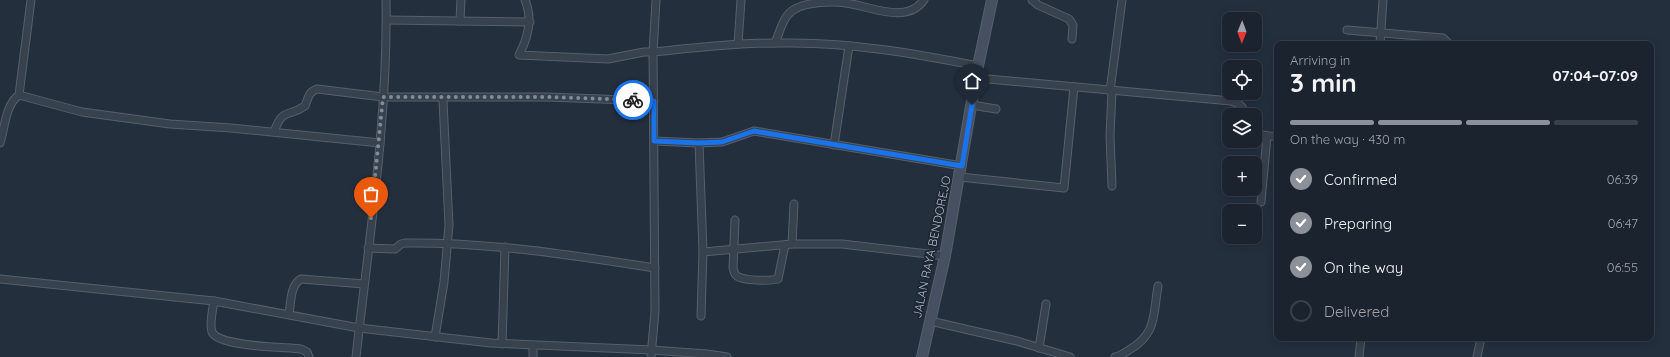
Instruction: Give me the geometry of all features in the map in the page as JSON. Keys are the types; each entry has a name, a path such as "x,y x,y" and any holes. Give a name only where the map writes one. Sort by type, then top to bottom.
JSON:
{"main road":[{"name":"JALAN RAYA BENDOREJO","path":"922,357 945,256 962,166 978,66 992,0"}],"street":[{"path":"0,143 10,105 19,95 31,0"},
{"path":"356,357 380,142 386,0"},
{"path":"460,21 461,0"},
{"path":"526,0 530,15 530,22 525,44 519,55 608,59 644,52 738,44 793,42 850,46 941,59 978,66"},
{"path":"652,353 655,311 654,52 656,0"},
{"path":"738,44 741,0"},
{"path":"775,43 783,23 795,8 818,3 846,3 886,12 902,12 918,7 924,0"},
{"path":"1032,0 1038,5 1069,19 1073,25 1072,39"},
{"path":"1112,186 1110,136 1111,91 1122,0"},
{"path":"1380,41 1383,0"},
{"path":"386,20 530,22"},
{"path":"1347,30 1443,38 1446,41"},
{"path":"834,144 850,46"},
{"path":"977,78 1231,101 1240,104 1244,108"},
{"path":"960,177 1064,188 1074,87"},
{"path":"274,132 277,123 283,115 287,112 294,112 305,106 308,95 312,90 317,88 383,97 547,97 654,101"},
{"path":"19,95 82,112 170,124 380,142"},
{"path":"435,337 444,282 448,244 449,210 443,101 441,97"},
{"path":"972,105 996,109"},
{"path":"654,141 699,143 722,142 754,131 962,166"},
{"path":"1262,135 1274,137"},
{"path":"1261,202 1267,136"},
{"path":"699,143 703,252 701,316"},
{"path":"792,244 794,204"},
{"path":"735,220 733,268 734,274 738,278 776,279 779,277 784,245"},
{"path":"368,248 395,248 405,243 505,247 551,252 655,268"},
{"path":"703,252 792,244 842,244 945,256"},
{"path":"502,344 505,247"},
{"path":"0,278 214,301 359,328 435,337 502,344 652,353 707,354 726,357"},
{"path":"289,314 293,288 298,280 364,284"},
{"path":"1114,357 1135,347 1145,339 1153,320 1158,286"},
{"path":"214,301 211,329 215,336 232,342 300,349 304,350 309,357"},
{"path":"1039,348 1046,304"},
{"path":"930,321 1017,341 1070,357"},
{"path":"1359,357 1361,341"},
{"path":"1477,357 1480,341"},
{"path":"533,346 533,357"}],"way so far":[{"path":"371,218 380,142 383,97 547,97 633,100"}],"route":[{"path":"633,100 654,101 654,141 699,143 722,142 736,138 747,132 754,131 962,166 972,105"}]}
